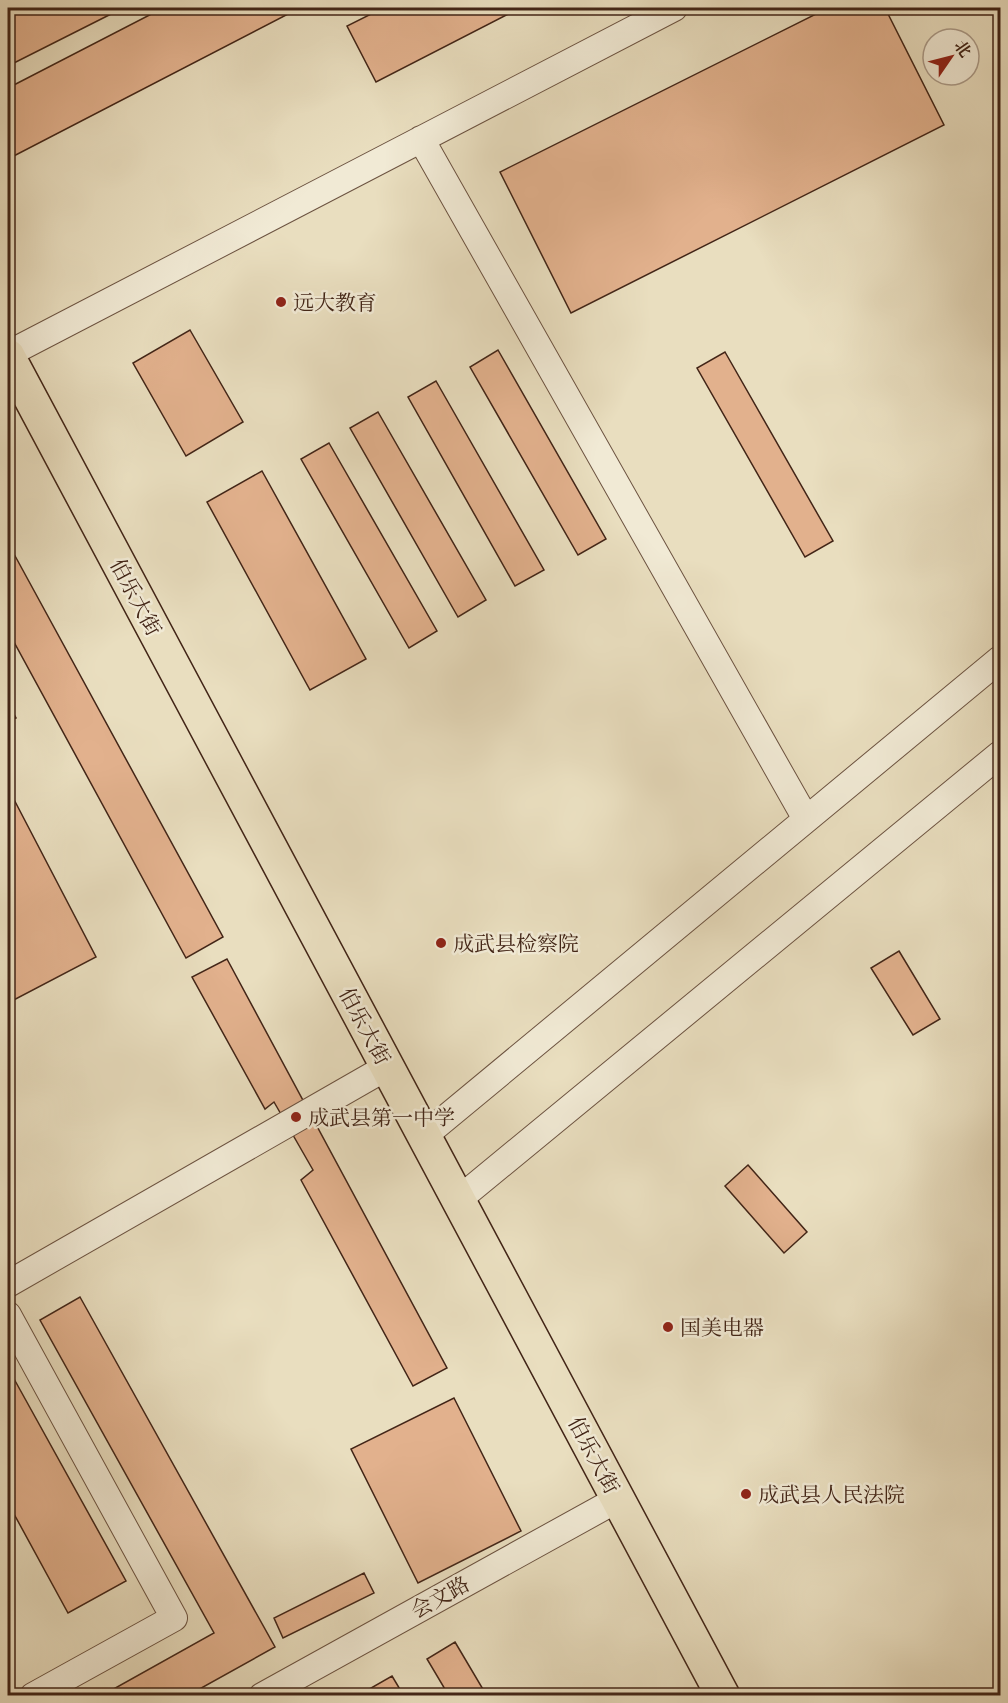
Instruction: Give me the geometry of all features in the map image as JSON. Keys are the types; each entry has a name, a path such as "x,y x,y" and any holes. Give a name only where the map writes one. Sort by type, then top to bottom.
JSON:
{"main road":[{"name":"伯乐大街","path":"8,355 723,1695"}],"street":[{"path":"8,355 674,8"},
{"path":"421,139 806,819"},
{"path":"423,1136 1000,659"},
{"path":"458,1200 1000,754"},
{"path":"8,1284 387,1067"},
{"path":"8,1315 174,1618 33,1695"},
{"name":"会文路","path":"262,1695 618,1499"}],"building":[{"path":"8,8 123,8 8,66"},
{"path":"163,8 292,8 294,11 8,159 8,88"},
{"path":"383,8 520,8 376,82 347,26"},
{"path":"828,8 885,8 921,79 921,87 925,87 944,125 571,313 500,172"},
{"path":"190,330 243,422 186,456 133,363"},
{"path":"498,350 606,539 578,555 470,367"},
{"path":"725,352 833,541 805,557 697,368"},
{"path":"436,381 544,570 515,586 408,397"},
{"path":"378,412 486,600 458,617 350,428"},
{"path":"329,443 437,631 409,648 301,459"},
{"path":"262,471 366,659 310,690 207,502"},
{"path":"8,543 223,937 186,958 8,631"},
{"path":"8,703 16,718 8,722"},
{"path":"8,788 96,957 8,1003"},
{"path":"899,951 940,1019 913,1035 871,968"},
{"path":"227,959 447,1368 413,1386 301,1180 313,1170 274,1102 265,1109 192,977"},
{"path":"748,1165 807,1232 784,1253 725,1186"},
{"path":"80,1297 275,1647 187,1696 101,1696 214,1633 40,1320"},
{"path":"8,1368 126,1581 68,1613 8,1503"},
{"path":"454,1398 521,1531 418,1583 351,1449"},
{"path":"364,1573 374,1593 283,1638 274,1618"},
{"path":"455,1642 487,1696 449,1696 427,1659"},
{"path":"392,1676 404,1696 366,1696 364,1692"}],"place":[{"name":"远大教育","path":"281,302"},
{"name":"成武县检察院","path":"441,943"},
{"name":"成武县第一中学","path":"296,1117"},
{"name":"国美电器","path":"668,1327"},
{"name":"成武县人民法院","path":"746,1494"}]}
